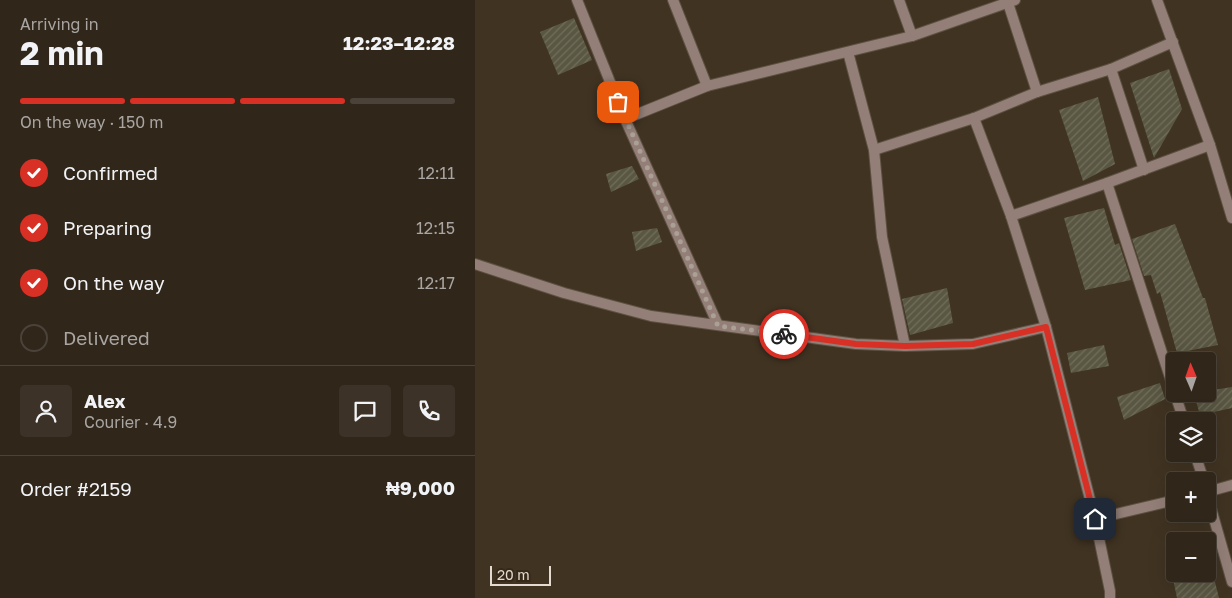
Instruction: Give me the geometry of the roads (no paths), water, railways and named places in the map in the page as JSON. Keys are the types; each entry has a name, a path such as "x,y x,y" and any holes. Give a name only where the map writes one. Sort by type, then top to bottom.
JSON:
{"street":[{"path":"577,0 625,119 718,326"},
{"path":"673,0 707,86"},
{"path":"899,0 912,36"},
{"path":"1157,0 1210,145 1232,218"},
{"path":"625,119 707,86 912,36 1012,1 1037,92"},
{"path":"874,150 974,118 1037,92 1111,69 1173,42"},
{"path":"848,52 874,150 882,237 905,346"},
{"path":"1111,69 1143,170"},
{"path":"974,118 1011,216 1046,327 1095,519 1110,598"},
{"path":"1011,216 1210,145"},
{"path":"1107,183 1166,365"},
{"path":"475,264 564,293 651,316 856,344 905,346 973,344 1046,327"},
{"path":"1216,490 1232,485"},
{"path":"1095,519 1166,502"},
{"path":"1215,522 1232,582"}]}
